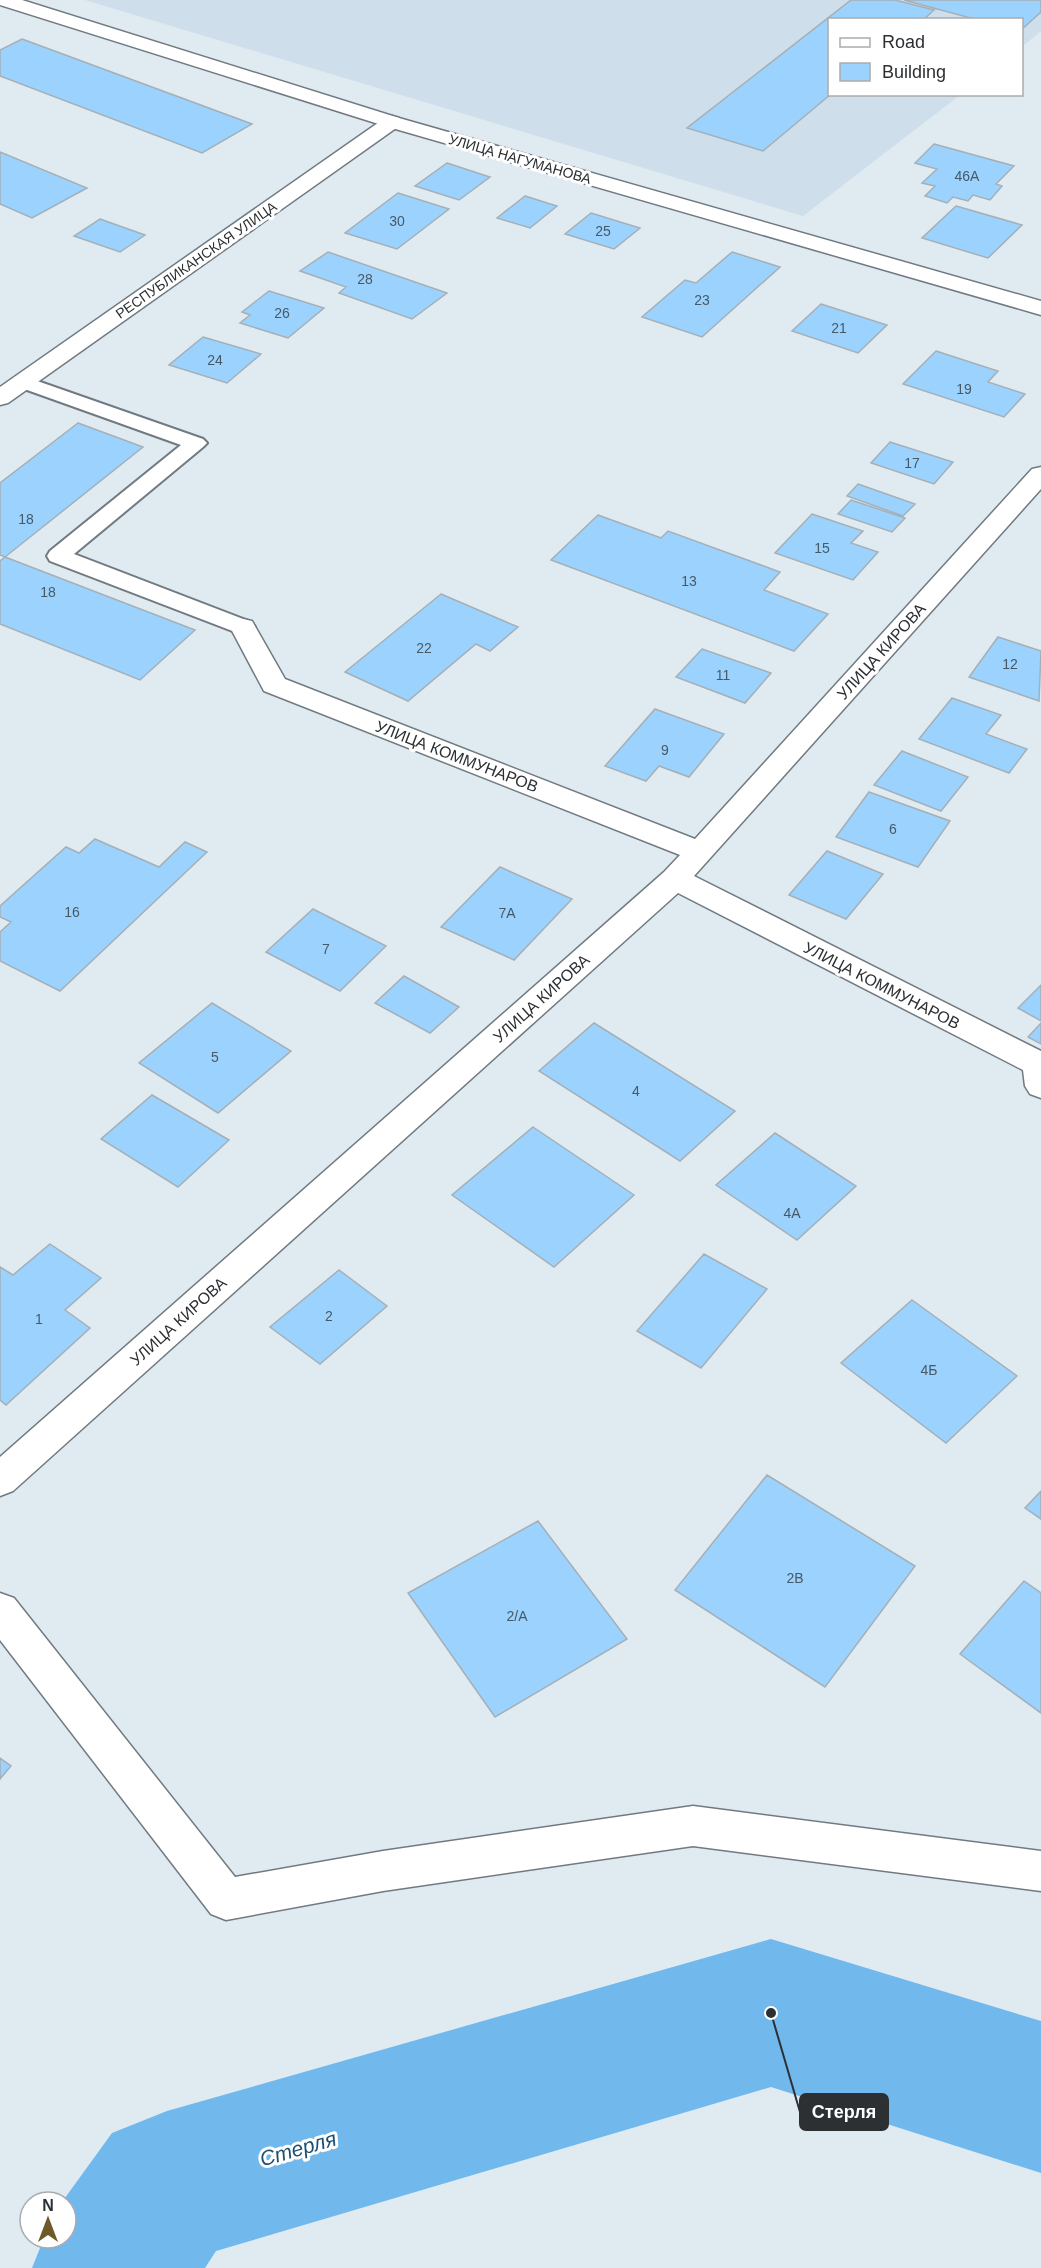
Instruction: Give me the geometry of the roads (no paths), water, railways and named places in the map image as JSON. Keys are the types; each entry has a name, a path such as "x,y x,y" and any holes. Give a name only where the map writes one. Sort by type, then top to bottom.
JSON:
{"street":[{"name":"УЛИЦА НАГУМАНОВА","path":"2,0 392,122 1041,308"},
{"name":"РЕСПУБЛИКАНСКАЯ УЛИЦА","path":"0,398 392,122"},
{"name":"УЛИЦА КИРОВА","path":"0,1480 675,879 1041,474"},
{"name":"УЛИЦА КОММУНАРОВ","path":"243,627 274,685 700,852"},
{"name":"УЛИЦА КОММУНАРОВ","path":"675,879 1038,1064 1041,1086"},
{"path":"0,1610 226,1899 383,1871 693,1826 1041,1871"}],"lane":[{"path":"23,382 196,443 58,556 243,627"}],"waterway":[{"name":"Стерля","path":"111,2268 167,2188 771,2013 1041,2097"}],"place":[{"name":"Стерля","path":"771,2013"}]}
